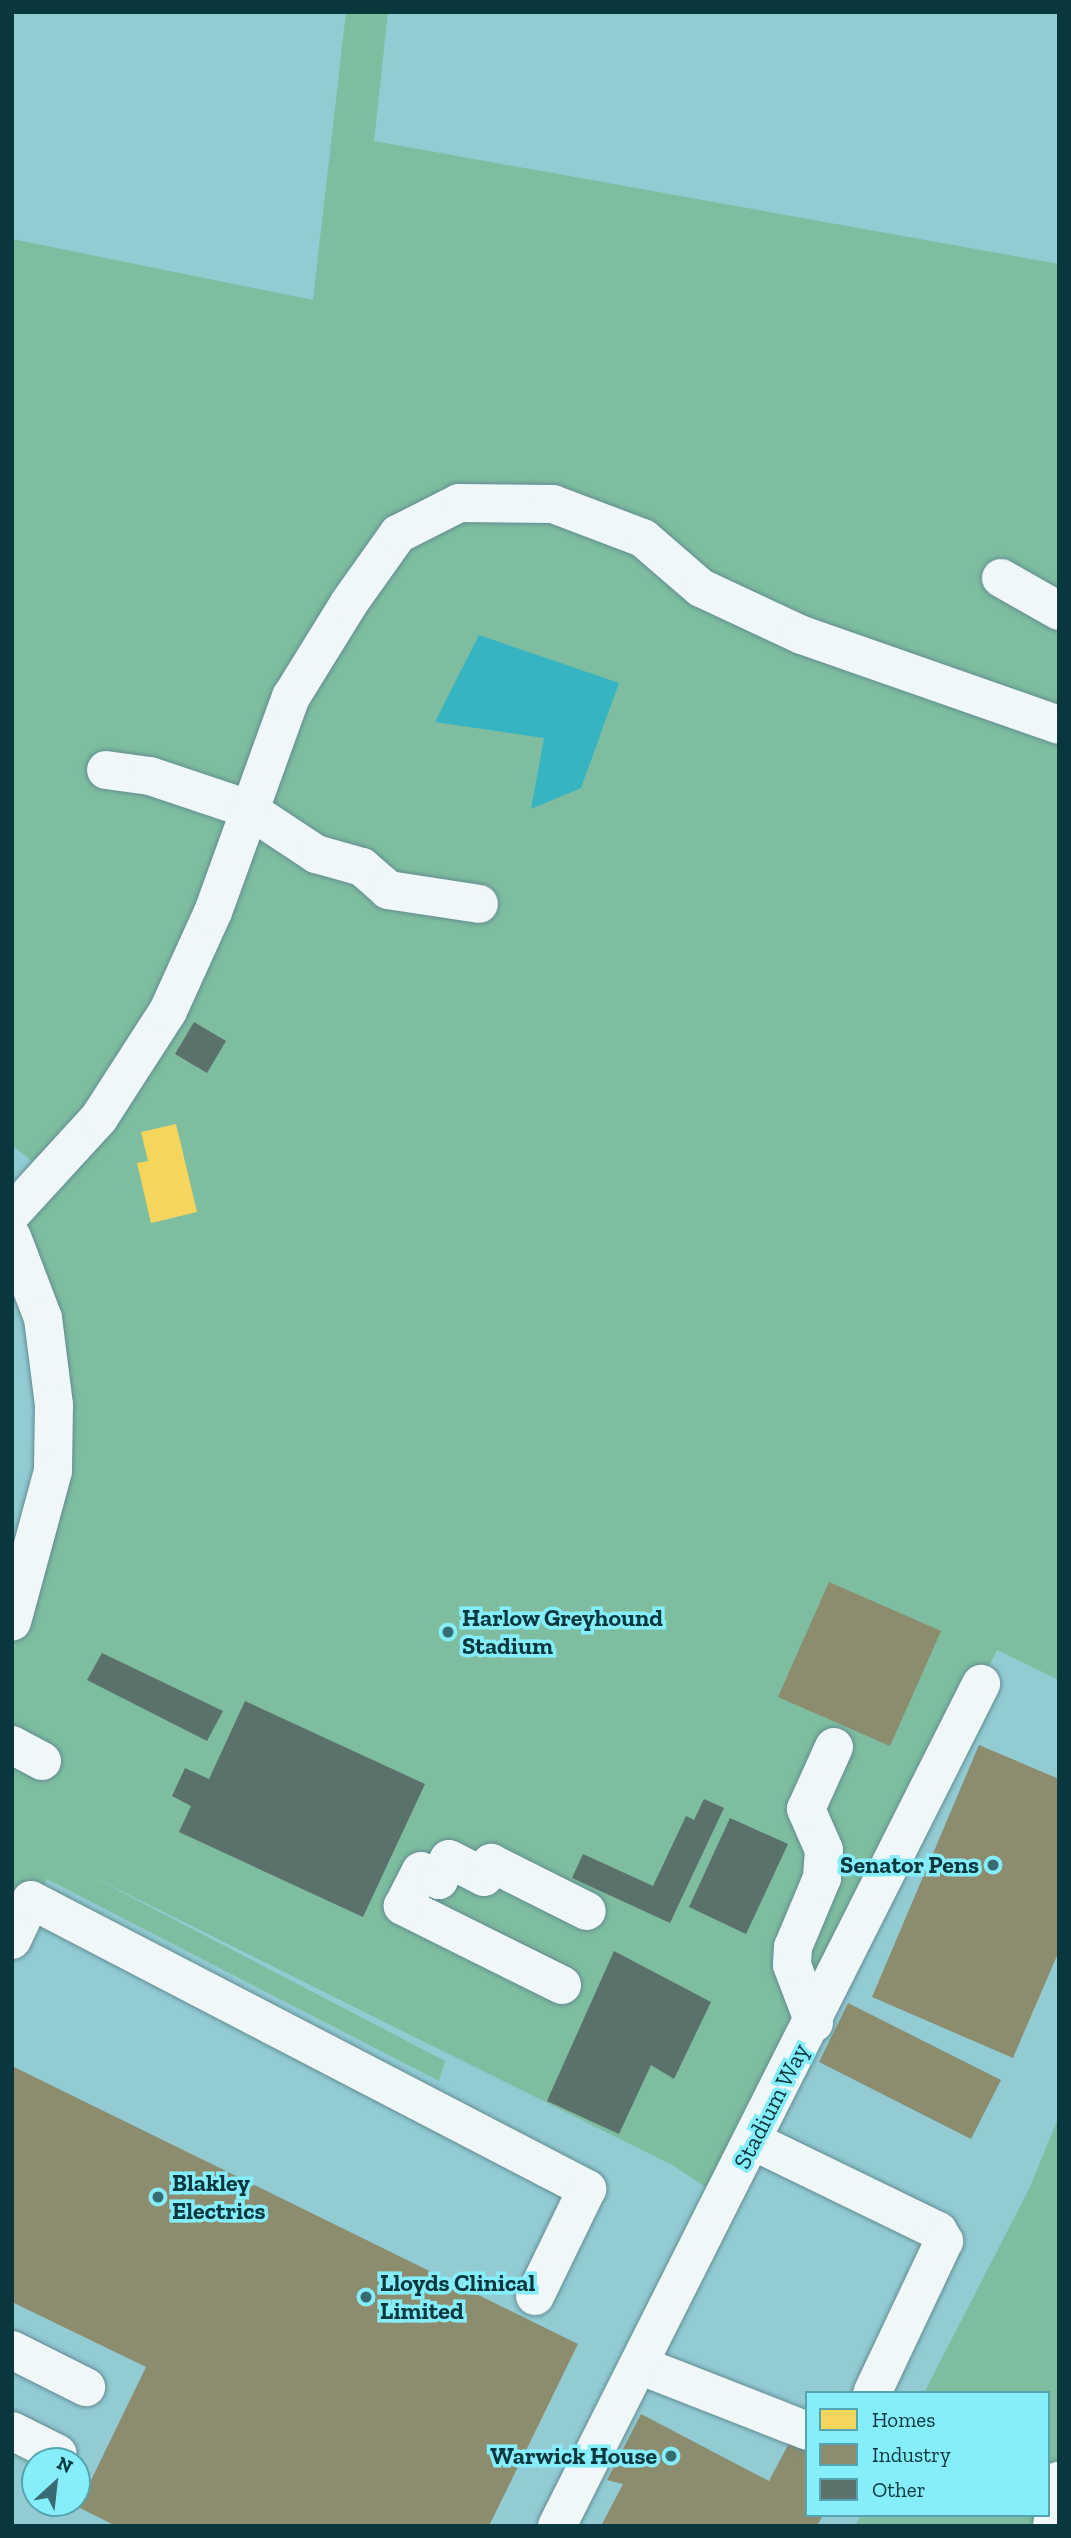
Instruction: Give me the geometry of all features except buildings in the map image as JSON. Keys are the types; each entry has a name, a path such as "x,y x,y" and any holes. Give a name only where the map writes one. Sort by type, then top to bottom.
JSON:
{"street":[{"path":"12,1213 99,1118 168,1012 213,912 248,809 291,697 349,603 398,534 459,503 566,509 643,538 701,588 802,635 1059,725"},
{"path":"1000,578 1059,611"},
{"path":"106,770 150,776 248,809 316,854 362,867 388,890 479,904"},
{"path":"12,1237 43,1318 54,1405 53,1471 12,1622"},
{"name":"Stadium Way","path":"556,2526 814,2023 981,1684"},
{"path":"814,2023 792,1965 793,1948 822,1878 824,1850 806,1809 834,1747"},
{"path":"562,1985 403,1906 421,1871 439,1880 449,1859 484,1877 491,1863 587,1911"},
{"path":"12,1940 31,1900 587,2189 535,2296"},
{"path":"753,2141 938,2231 944,2241 873,2391"},
{"path":"12,2350 86,2387"},
{"path":"639,2365 702,2393 805,2430"},
{"path":"12,2431 43,2447"}],"green space":[{"path":"346,12 388,12 374,141 1059,264 1059,1680 997,1650 723,2199 674,2166 85,1873 445,2061 439,2081 47,1879 12,1950 12,1622 53,1471 12,1237 45,1172 12,1145 12,239 313,300"},
{"path":"1059,2116 1059,2526 855,2526 860,2517 1050,2517 1050,2391 925,2391 1030,2187"}],"water":[{"path":"479,635 619,683 581,788 531,809 544,738 435,722"}],"place":[{"name":"Harlow Greyhound Stadium","path":"448,1632"},
{"name":"Senator Pens","path":"993,1865"},
{"name":"Blakley Electrics","path":"158,2197"},
{"name":"Lloyds Clinical Limited","path":"366,2297"},
{"name":"Warwick House","path":"671,2456"}]}
